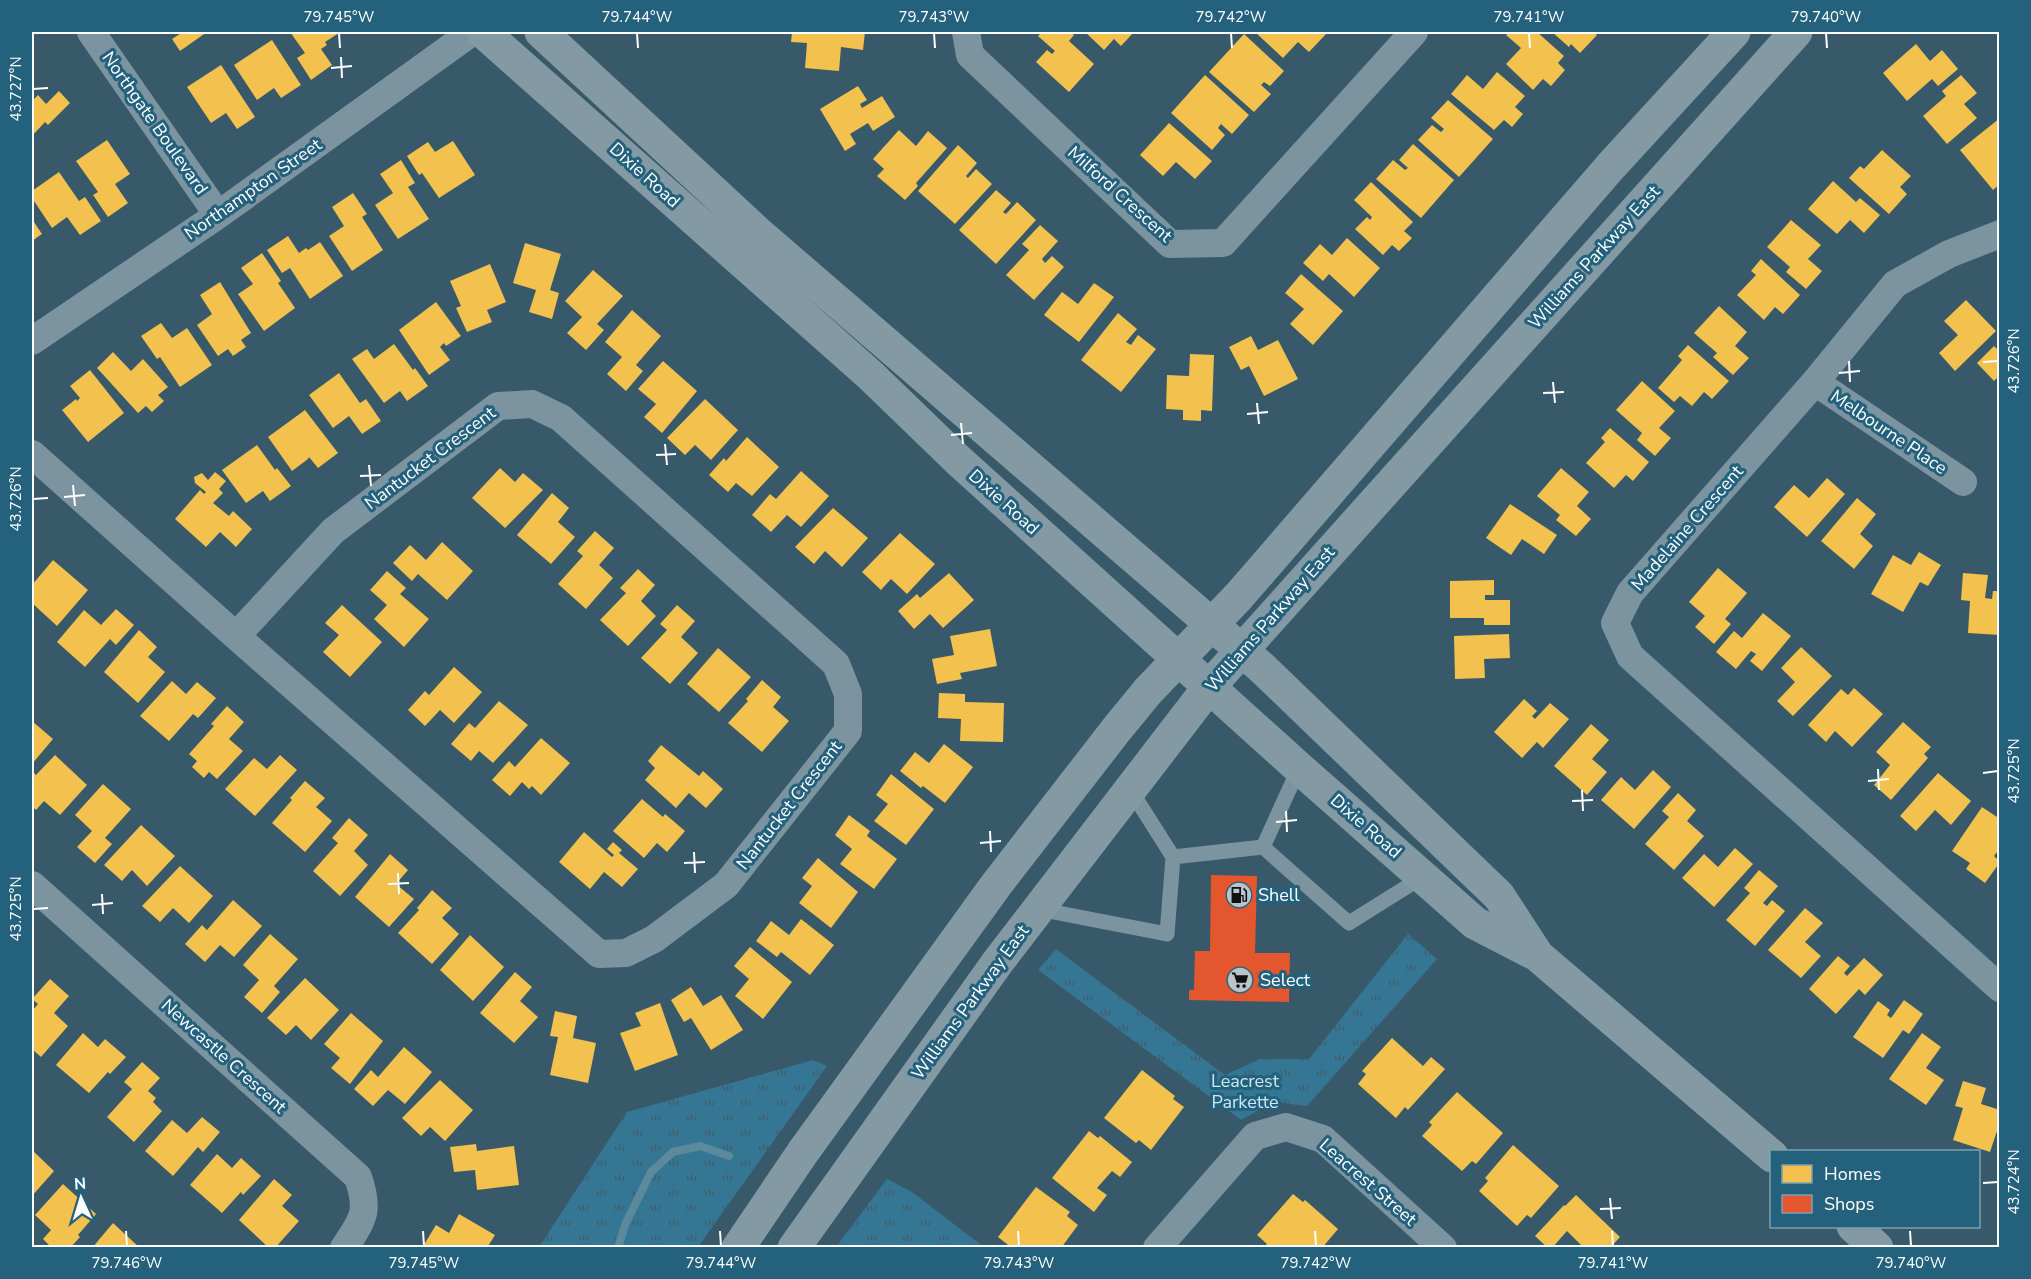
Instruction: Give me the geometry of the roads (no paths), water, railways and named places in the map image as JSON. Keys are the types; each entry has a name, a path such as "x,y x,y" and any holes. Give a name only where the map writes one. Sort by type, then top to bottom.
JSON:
{"main road":[{"name":"Dixie Road","path":"483,32 870,375 959,461 1299,768 1475,923 1538,955 1770,1154"},
{"name":"Dixie Road","path":"541,32 758,233 1270,675 1499,896 1538,955"},
{"path":"738,1248 803,1152 996,885 1123,722 1178,659 1212,625 1611,166 1734,32"},
{"name":"Williams Parkway East","path":"794,1248 990,972 1209,687 1796,32"},
{"path":"1854,1228 1877,1248"}],"street":[{"name":"Northgate Boulevard","path":"91,32 218,215"},
{"name":"Northampton Street","path":"32,341 218,215 472,32"},
{"name":"Milford Crescent","path":"966,32 970,55 1170,244 1223,243 1414,32"},
{"name":"Madelaine Crescent","path":"2000,234 1949,254 1895,284 1815,382 1630,593 1615,623 1630,656 2000,988"},
{"name":"Melbourne Place","path":"1815,382 1963,482"},
{"name":"Nantucket Crescent","path":"32,454 236,636 599,954 626,953 654,939 726,885 848,730 848,694 836,664 561,418 532,404 498,406 333,531 236,636"},
{"name":"Newcastle Crescent","path":"32,885 358,1177 364,1194 363,1218 344,1248"},
{"name":"Leacrest Street","path":"1157,1248 1255,1136 1286,1127 1323,1139 1443,1248"}],"lane":[{"path":"1263,847 1299,768"},
{"path":"1038,909 1167,934 1173,857 1130,789"},
{"path":"1173,857 1263,847 1349,923 1424,876"}],"waterway":[{"path":"618,1248 625,1225 651,1172 673,1152 700,1146 729,1156"}],"place":[{"name":"Shell","path":"1239,895"},
{"name":"Select","path":"1240,980"}],"park label":[{"name":"Leacrest Parkette","path":"1245,1091"}]}
